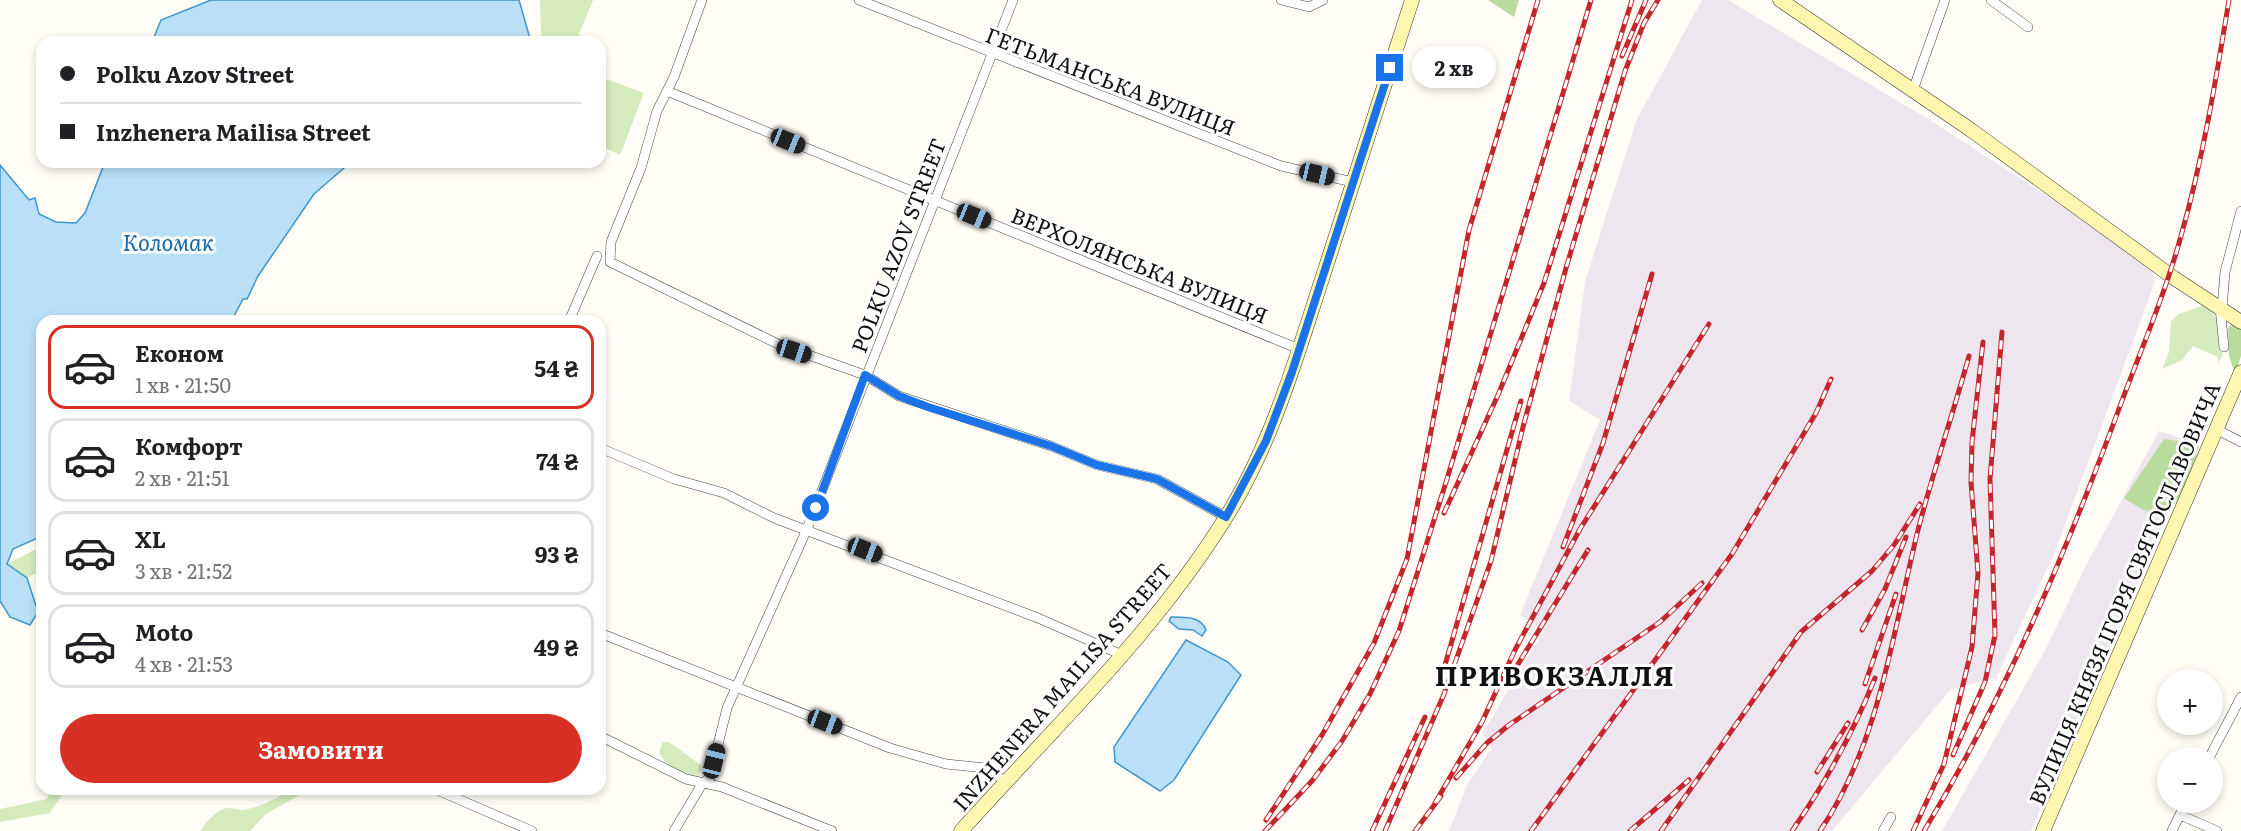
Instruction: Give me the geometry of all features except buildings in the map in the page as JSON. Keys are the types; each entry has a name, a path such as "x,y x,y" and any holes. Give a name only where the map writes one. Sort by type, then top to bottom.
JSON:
{"street":[{"path":"702,0 674,77 657,111 641,168 611,242 610,262 780,345 865,375 899,396 1051,446 1097,465 1157,479 1226,517"},
{"name":"ГЕТЬМАНСЬКА ВУЛИЦЯ","path":"859,0 1281,166 1353,182"},
{"name":"POLKU AZOV STREET","path":"674,831 702,784 710,777 728,708 807,529 933,200 1013,0"},
{"path":"1281,0 1309,7 1323,0"},
{"name":"INZHENERA MAILISA STREET","path":"962,831 1122,655 1187,575 1226,517 1266,441 1299,349 1412,0"},
{"path":"1780,0 1912,90 2174,278 2241,322"},
{"path":"1912,90 1945,0"},
{"path":"1991,0 2028,27"},
{"name":"ВЕРХОЛЯНСЬКА ВУЛИЦЯ","path":"667,91 1299,349"},
{"path":"2224,347 2221,308 2225,272 2241,211"},
{"path":"572,315 597,256"},
{"name":"ВУЛИЦЯ КНЯЗЯ ІГОРЯ СВЯТОСЛАВОВИЧА","path":"2043,831 2241,372"},
{"path":"2216,429 2241,442"},
{"path":"606,451 674,479 709,487 774,518 1038,618 1122,655"},
{"path":"606,635 890,748 946,764 986,768 1005,782"},
{"path":"2215,747 2241,697"},
{"path":"606,739 686,779 722,787 832,831"},
{"path":"449,795 532,831"},
{"path":"2172,831 2180,814 2217,831"},
{"path":"1883,831 1891,817"}],"shaded area":[{"path":"1702,0 1728,0 1930,120 2150,263 2155,282 2054,554 1996,678 1951,689 1832,831 1449,831 1467,785 1492,747 1482,734 1544,631 1520,615 1600,420 1569,401 1585,282 1636,121"},
{"path":"2159,431 2196,443 2106,661 2031,831 1942,831 2042,656 2089,560"}],"green space":[{"path":"540,0 593,0 578,36 541,36"},
{"path":"1488,0 1519,0 1514,17"},
{"path":"606,79 644,93 620,155 606,149"},
{"path":"2204,305 2216,316 2223,354 2218,363 2218,357 2193,346 2182,360 2162,369 2169,352 2171,321 2179,314"},
{"path":"2235,322 2241,329 2241,356 2235,374 2229,356 2228,328"},
{"path":"2164,439 2199,444 2191,472 2181,494 2169,510 2158,514 2143,509 2124,498"},
{"path":"36,550 36,573 27,578 7,564"},
{"path":"663,742 669,742 702,766 698,777 680,773 666,762 659,752"},
{"path":"48,795 62,795 50,813 0,822 0,809 47,799"},
{"path":"299,795 266,814 250,831 200,831 220,810 250,809 281,796"}],"water":[{"path":"211,0 519,0 529,36 154,36 161,20"},
{"name":"Коломак","path":"0,165 29,200 35,198 39,214 56,222 76,223 85,213 103,168 344,168 314,194 258,276 247,299 243,299 235,315 36,315 36,539 13,549 7,564 27,578 36,606 36,615 30,625 10,617 0,601"},
{"path":"1171,617 1196,620 1204,625 1206,630 1202,636 1193,630 1179,629 1169,621"},
{"path":"1186,640 1228,662 1241,675 1174,780 1160,791 1115,762 1114,747"}],"railway":[{"path":"1266,820 1322,735 1374,643 1407,559 1469,230 1538,0"},
{"path":"1265,831 1312,781 1342,741 1370,694 1399,631 1591,0"},
{"path":"1444,513 1498,395 1544,283 1632,0"},
{"path":"1622,56 1646,0"},
{"path":"1385,831 1444,694 1491,561 1523,427 1566,268 1625,71 1644,23 1658,0"},
{"path":"1924,831 1982,727 2034,620 2080,510 2161,297 2175,257 2196,178 2229,0"},
{"path":"1563,547 1603,443 1652,274"},
{"path":"1435,803 1482,722 1515,650 1580,529 1709,324"},
{"path":"1953,755 1985,682 1995,635 1990,479 2002,332"},
{"path":"1913,831 1944,764 1972,647 1978,573 1971,482 1972,442 1983,342"},
{"path":"1820,831 1840,797 1871,724 1892,646 1918,530 1969,356"},
{"path":"1531,831 1732,554 1816,413 1831,379"},
{"path":"1443,672 1521,401"},
{"path":"1661,831 1801,632 1872,571 1894,545 1920,504"},
{"path":"1862,630 1885,589 1906,537"},
{"path":"1512,674 1588,550"},
{"path":"1456,778 1487,743 1509,725 1660,622 1702,583"},
{"path":"1865,684 1896,594"},
{"path":"1792,831 1838,757 1875,678"},
{"path":"1372,831 1425,717"},
{"path":"1817,772 1848,723"},
{"path":"1630,831 1689,780"},
{"path":"1415,831 1441,796"}],"district":[{"name":"ПРИВОКЗАЛЛЯ","path":"1555,674"}],"route":[{"path":"816,508 864,383 865,375 899,396 928,407 1051,446 1097,465 1157,479 1226,517 1266,441 1292,372 1390,68"}]}
